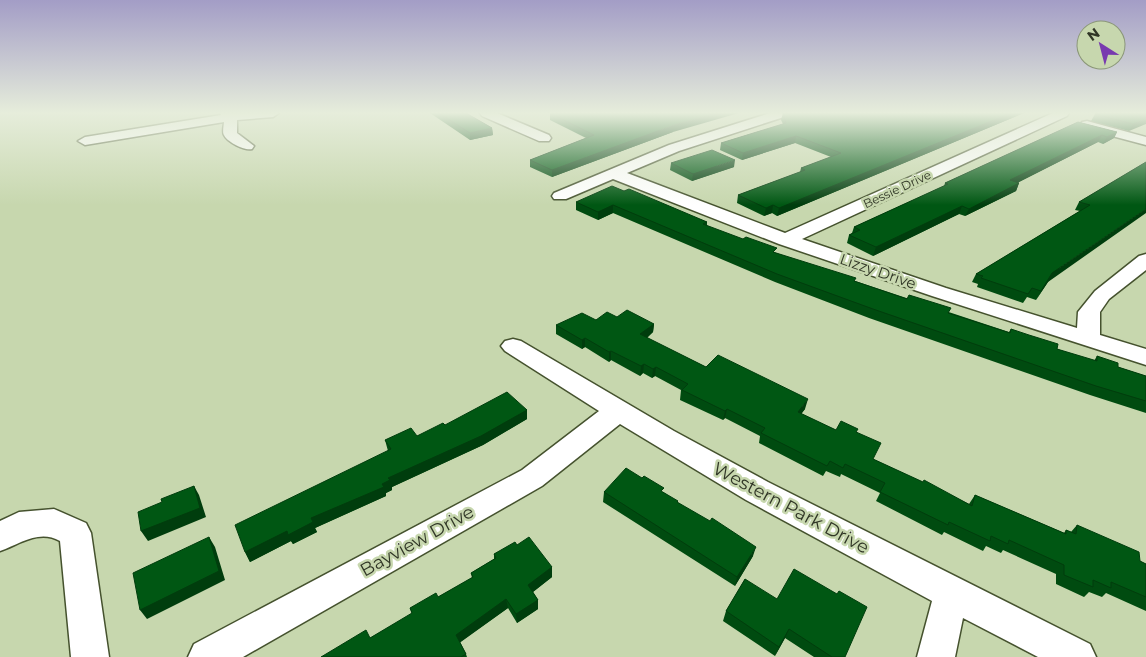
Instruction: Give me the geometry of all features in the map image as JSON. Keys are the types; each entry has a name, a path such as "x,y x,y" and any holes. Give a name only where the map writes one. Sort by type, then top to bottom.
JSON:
{"street":[{"path":"244,144 247,146"},
{"path":"560,196 688,144"},
{"name":"Bessie Drive","path":"786,240 996,144"},
{"name":"Lizzy Drive","path":"614,174 786,240 1088,340 1146,356"},
{"path":"1088,340 1089,312 1102,295 1146,260"},
{"name":"Western Park Drive","path":"514,346 618,411 756,491 951,594 1076,657"},
{"name":"Bayview Drive","path":"207,657 532,478 618,411"},
{"path":"0,537 19,526 54,522 75,533 90,657"},
{"path":"936,657 951,594"}],"building":[{"path":"572,144 623,144 552,170 530,160"},
{"path":"722,144 772,144 743,153"},
{"path":"816,144 936,144 779,208 773,205 766,208 738,195 805,170 801,168 841,153"},
{"path":"1031,144 1084,144 1010,180 1019,183 969,209 962,206 876,247 849,235 860,230 854,227 948,184 945,183"},
{"path":"712,150 735,160 693,174 671,163"},
{"path":"1146,162 1146,209 1052,273 1041,291 1032,288 1028,294 981,278 983,276 976,274 1090,205 1079,202"},
{"path":"612,186 624,191 629,189 707,222 703,224 743,239 746,237 777,248 773,252 856,278 854,281 907,299 909,295 951,308 948,313 1010,333 1011,329 1058,344 1057,349 1097,361 1097,356 1118,363 1118,367 1146,376 1146,401 1096,386 777,274 613,205 598,212 576,202"},
{"path":"627,310 654,324 640,334 706,367 718,355 808,399 798,412 836,430 841,421 858,429 856,432 881,443 873,459 923,482 924,480 972,506 975,495 1066,534 1066,530 1076,534 1077,525 1139,552 1140,561 1146,564 1146,597 1111,582 1111,588 1093,580 1093,587 1064,575 1064,565 1009,540 1008,544 991,536 990,541 949,522 948,525 880,492 885,483 845,464 843,468 830,461 827,466 761,433 765,428 682,390 688,384 656,367 653,369 644,364 641,366 611,351 609,352 585,338 582,340 556,325 582,313 596,320 607,312 617,317"},
{"path":"507,392 527,410 481,436 388,478 390,480 382,484 384,487 311,518 313,522 288,535 287,531 245,552 235,525 391,449 385,440 411,428 417,436 443,423 445,425"},
{"path":"626,468 664,488 661,491 677,502 710,521 712,518 756,547 737,577 604,492"},
{"path":"194,486 200,508 141,531 138,512 162,502 161,499"},
{"path":"209,537 219,571 140,610 133,573"},
{"path":"529,537 552,567 528,585 538,600 516,614 506,599 456,635 466,654 461,657 321,657 366,630 370,638 412,613 410,608 436,593 438,597 473,577 471,573 496,558 494,554 515,542 517,545"},
{"path":"794,569 837,594 839,591 867,607 845,657 832,657 789,629 779,647 726,611 745,579 777,599"}]}
